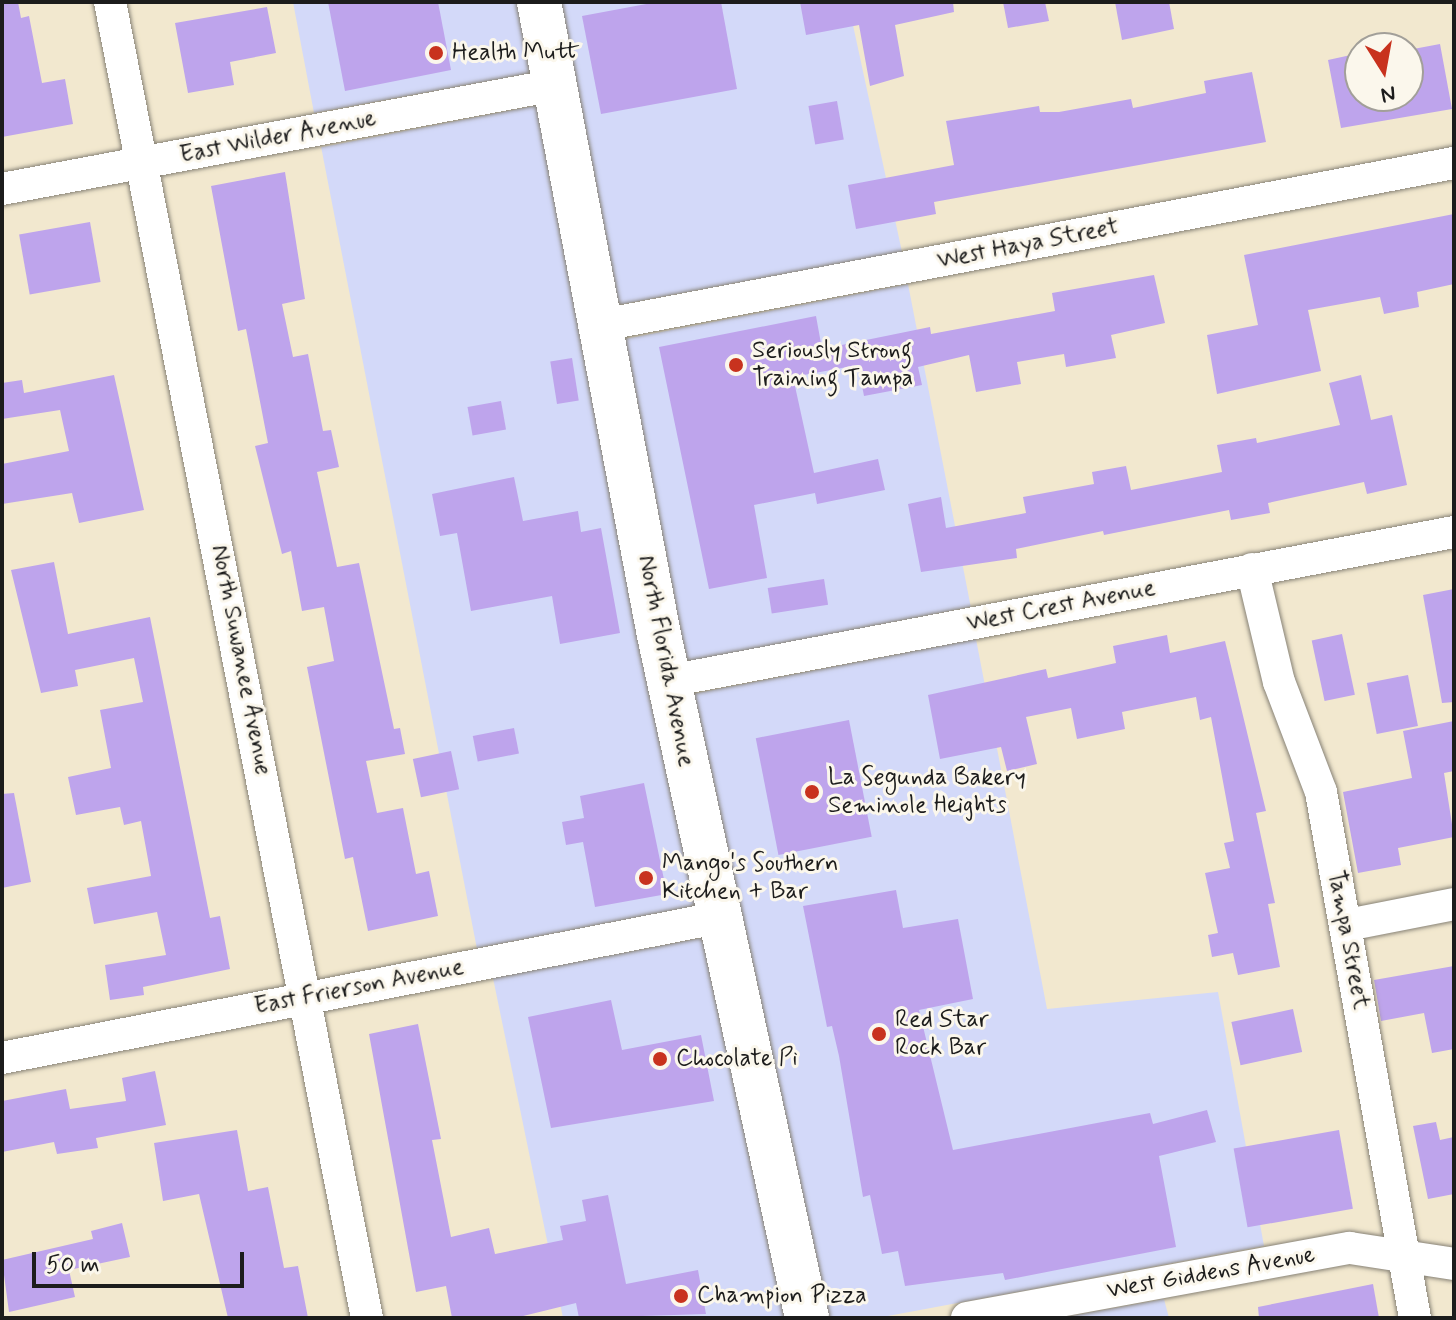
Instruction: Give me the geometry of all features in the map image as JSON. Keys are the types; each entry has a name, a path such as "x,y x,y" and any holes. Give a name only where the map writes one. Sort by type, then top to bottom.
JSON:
{"main road":[{"name":"North Florida Avenue","path":"539,2 717,918 807,1318"}],"street":[{"name":"North Suwanee Avenue","path":"110,2 308,996 367,1318"},
{"name":"East Wilder Avenue","path":"2,189 555,85"},
{"name":"West Haya Street","path":"602,325 1454,163"},
{"name":"West Crest Avenue","path":"669,681 1454,532"},
{"name":"Tampa Street","path":"1252,569 1279,682 1321,792 1415,1318"},
{"path":"1347,925 1454,904"},
{"name":"East Frierson Avenue","path":"2,1058 717,918"},
{"name":"West Giddens Avenue","path":"967,1318 1350,1248 1454,1264"}],"shaded area":[{"path":"293,2 524,2 537,72 314,113"},
{"path":"553,2 848,2 902,252 613,306"},
{"path":"544,104 700,905 477,948 321,147"},
{"path":"908,284 971,607 682,663 619,340"},
{"path":"976,639 1047,1009 1218,992 1264,1246 877,1318 822,1318 687,695"},
{"path":"706,937 792,1318 563,1318 493,978"},
{"path":"1164,1299 1169,1318 1059,1318"}],"building":[{"path":"2,2 18,2 21,18 29,16 42,83 65,79 73,124 2,137"},
{"path":"328,2 438,2 451,70 345,91"},
{"path":"657,2 721,2 737,89 601,114 582,16"},
{"path":"800,2 953,2 954,12 895,25 904,76 870,86 859,25 806,35"},
{"path":"1003,2 1045,2 1049,21 1008,28"},
{"path":"1115,2 1169,2 1174,29 1122,40"},
{"path":"267,7 276,53 230,62 234,85 188,93 175,23"},
{"path":"1440,44 1452,109 1341,128 1328,60 1344,56 1344,112 1424,112 1424,47"},
{"path":"1252,72 1266,142 934,202 936,214 856,229 848,185 954,165 946,121 1039,106 1040,112 1059,112 1131,99 1133,108 1206,93 1204,81"},
{"path":"837,101 844,139 815,144 808,106"},
{"path":"285,172 305,299 282,304 293,357 308,354 323,431 331,430 339,467 317,472 337,567 359,563 394,729 400,728 405,754 366,761 377,813 403,808 416,874 429,871 438,916 368,931 353,857 345,859 307,667 334,661 324,607 302,611 291,551 282,554 255,446 268,443 246,329 238,331 211,186"},
{"path":"1454,214 1454,284 1417,292 1419,307 1384,314 1380,297 1308,310 1321,371 1217,394 1207,335 1258,325 1244,255"},
{"path":"90,222 101,282 30,295 19,235"},
{"path":"1154,275 1165,323 1111,335 1116,358 1066,367 1064,354 1017,362 1021,384 976,392 969,355 918,367 922,385 864,396 858,365 793,377 814,473 878,459 885,490 817,504 815,493 754,505 767,578 709,589 659,347 816,316 822,349 930,327 931,334 1055,311 1052,293"},
{"path":"572,358 579,400 557,404 550,361"},
{"path":"114,375 144,510 79,523 72,493 2,504 2,464 69,451 60,410 2,419 2,383 22,380 24,393"},
{"path":"1361,375 1371,420 1392,415 1407,485 1367,494 1364,482 1268,503 1270,513 1231,520 1229,510 1104,535 1103,531 1016,549 1017,558 921,572 908,504 941,497 946,528 1026,513 1023,497 1094,484 1092,472 1126,466 1131,490 1222,472 1217,445 1256,438 1257,443 1340,425 1329,383"},
{"path":"501,401 506,430 473,435 468,407"},
{"path":"514,477 523,521 578,511 581,532 601,528 620,633 560,644 552,596 471,611 457,533 440,536 432,494"},
{"path":"54,562 68,634 150,617 210,918 220,916 230,969 143,987 144,995 110,1000 105,965 166,955 157,912 94,924 87,888 151,876 141,821 124,825 120,807 76,815 68,777 111,768 100,710 143,702 134,658 75,670 78,686 41,693 11,570"},
{"path":"824,579 828,605 772,614 768,588"},
{"path":"1454,589 1454,702 1442,703 1423,595"},
{"path":"1342,634 1355,695 1325,701 1312,640"},
{"path":"1167,635 1170,653 1225,641 1266,811 1256,813 1275,903 1268,904 1280,967 1238,975 1233,953 1212,957 1208,935 1218,933 1205,873 1230,868 1224,843 1234,841 1211,717 1200,720 1196,697 1122,712 1125,729 1077,739 1071,708 1026,717 1037,764 1007,771 1001,747 940,759 928,695 1046,669 1048,678 1116,663 1113,646"},
{"path":"1408,675 1418,726 1377,734 1367,683"},
{"path":"849,720 872,837 778,855 756,738"},
{"path":"1454,721 1454,771 1444,773 1454,837 1398,848 1401,865 1358,873 1343,792 1412,778 1403,731"},
{"path":"514,728 519,754 478,762 473,736"},
{"path":"451,751 459,789 421,797 413,759"},
{"path":"644,783 667,894 595,907 583,842 566,845 562,822 584,818 580,796"},
{"path":"14,793 31,882 2,888 2,794"},
{"path":"896,890 903,928 958,919 973,999 919,1010 953,1150 1150,1113 1153,1124 1207,1110 1216,1142 1159,1156 1176,1247 1005,1280 1003,1273 905,1286 898,1251 882,1254 870,1195 863,1197 839,1056 832,1026 827,1027 803,906"},
{"path":"1454,966 1454,1049 1432,1053 1424,1013 1381,1021 1374,980"},
{"path":"611,1000 622,1050 701,1035 714,1101 551,1128 528,1017"},
{"path":"1293,1009 1302,1052 1241,1065 1231,1022"},
{"path":"418,1024 441,1139 432,1140 451,1237 489,1228 495,1254 563,1240 560,1226 586,1221 582,1200 608,1195 626,1284 698,1270 706,1314 579,1318 576,1303 515,1318 452,1318 446,1286 416,1292 369,1034"},
{"path":"155,1071 166,1125 96,1138 98,1148 57,1154 54,1142 2,1152 2,1101 66,1089 70,1109 126,1101 122,1078"},
{"path":"1436,1122 1440,1140 1454,1137 1454,1194 1428,1199 1413,1126"},
{"path":"237,1130 248,1191 268,1187 284,1268 298,1266 308,1318 228,1318 199,1194 163,1201 154,1143"},
{"path":"1339,1130 1353,1209 1248,1227 1234,1149"},
{"path":"122,1223 130,1257 69,1270 75,1297 9,1312 2,1260 93,1239 91,1231"},
{"path":"1373,1284 1379,1318 1259,1318 1258,1307"}],"place":[{"name":"Health Mutt","path":"436,53"},
{"name":"Seriously Strong Training Tampa","path":"736,365"},
{"name":"La Segunda Bakery Seminole Heights","path":"812,792"},
{"name":"Mango's Southern Kitchen + Bar","path":"646,878"},
{"name":"Red Star Rock Bar","path":"879,1034"},
{"name":"Chocolate Pi","path":"660,1059"},
{"name":"Champion Pizza","path":"681,1296"}]}
